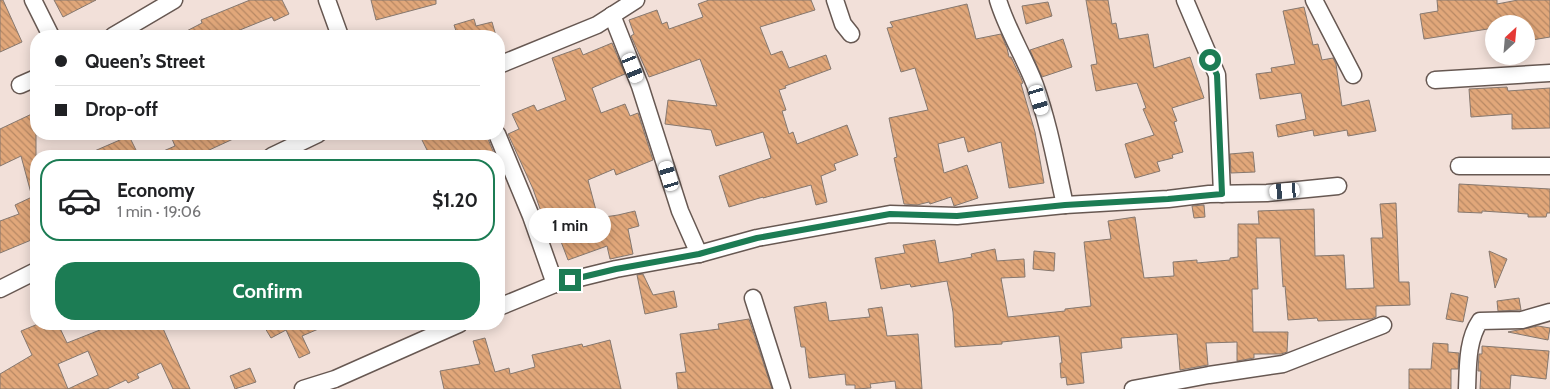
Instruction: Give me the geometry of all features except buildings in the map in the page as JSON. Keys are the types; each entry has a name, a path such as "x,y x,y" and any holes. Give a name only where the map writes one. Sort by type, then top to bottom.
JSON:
{"street":[{"path":"34,0 48,30"},
{"path":"123,30 174,0"},
{"path":"327,0 338,30"},
{"path":"505,63 597,25 636,0"},
{"path":"835,0 843,24 851,34"},
{"path":"998,0 1034,84 1050,133 1065,205"},
{"path":"1185,0 1217,75 1222,194"},
{"path":"1314,0 1353,75"},
{"path":"612,15 640,86 680,211 699,254"},
{"path":"1434,80 1550,73"},
{"path":"20,85 30,81"},
{"path":"285,150 305,140"},
{"path":"505,153 531,216 555,284"},
{"path":"1460,166 1550,166"},
{"path":"505,305 555,284 616,269 699,254 757,238 890,214 957,216 1065,205 1222,194 1267,193 1338,186"},
{"path":"0,289 30,274"},
{"path":"753,298 782,389"},
{"path":"1467,389 1473,331 1480,320 1522,320 1550,312"},
{"path":"1133,389 1283,364 1383,325"},
{"path":"303,389 336,384 447,330"}],"route":[{"path":"570,280 616,269 699,254 757,238 890,214 957,216 1065,205 1116,203 1222,194 1217,75 1210,60"}]}
